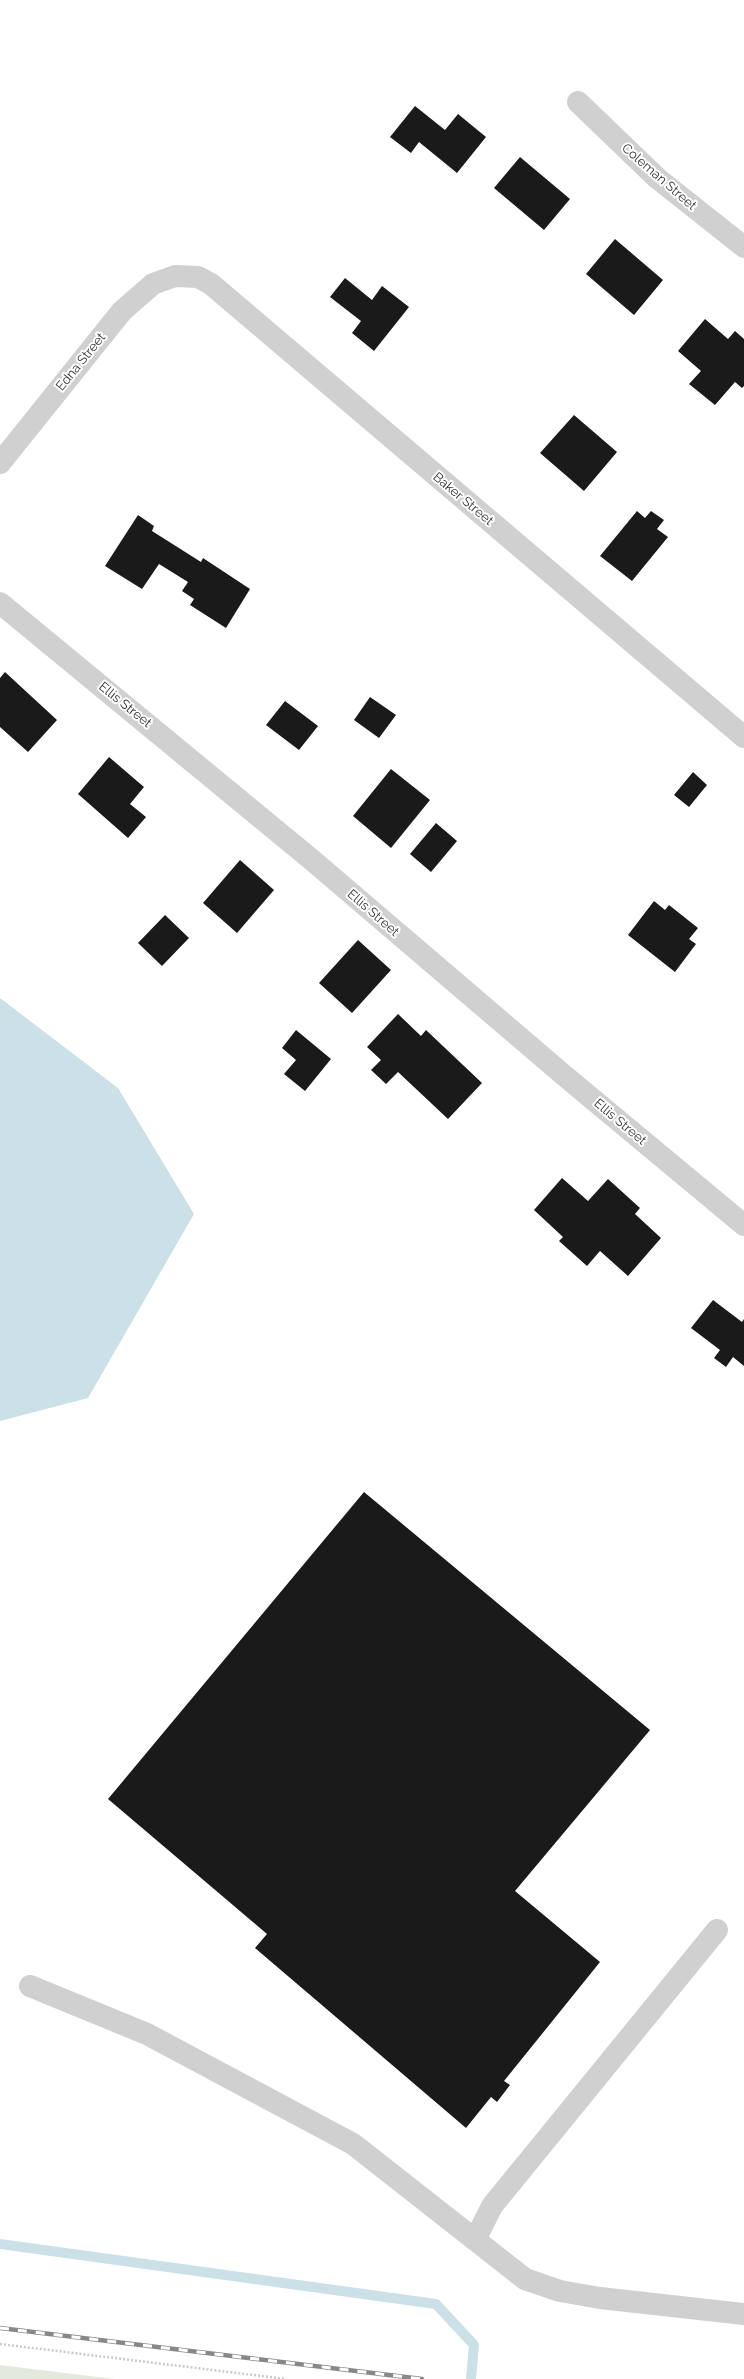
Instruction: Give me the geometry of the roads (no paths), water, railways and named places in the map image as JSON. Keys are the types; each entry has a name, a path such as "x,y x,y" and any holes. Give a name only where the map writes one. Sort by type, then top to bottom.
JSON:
{"street":[{"name":"Coleman Street","path":"578,102 657,178 744,247"},
{"name":"Edna Street","path":"0,463 122,311 153,284 175,276"},
{"name":"Baker Street","path":"175,276 198,277 211,284 744,737"},
{"name":"Ellis Street","path":"0,603 294,845 566,1077 744,1225"},
{"path":"475,2240 492,2206 717,1930"},
{"path":"30,1986 147,2034 353,2144 525,2279 560,2291 600,2298 744,2314"}],"water":[{"path":"0,998 118,1088 194,1214 88,1398 0,1421"}],"waterway":[{"path":"0,2244 436,2304 474,2345 471,2379"}],"railway":[{"path":"0,2328 422,2379"}]}
